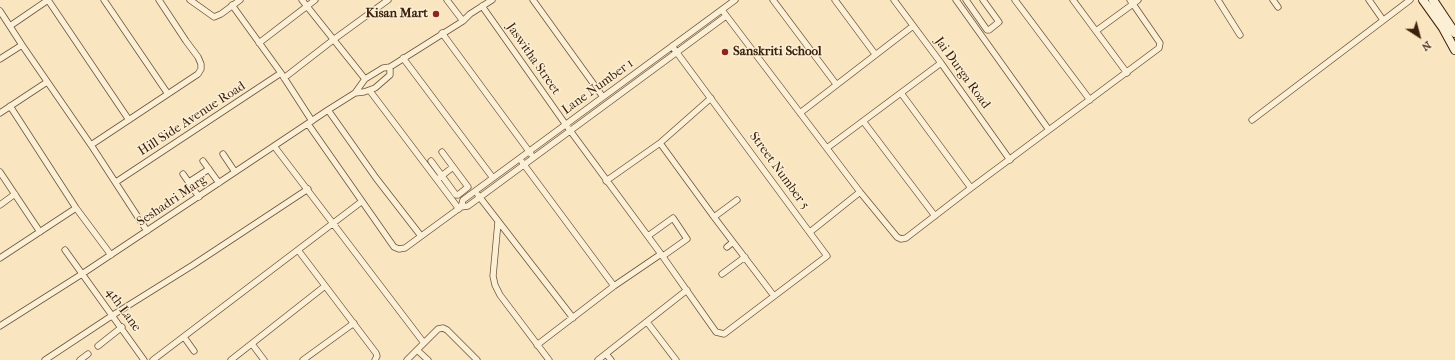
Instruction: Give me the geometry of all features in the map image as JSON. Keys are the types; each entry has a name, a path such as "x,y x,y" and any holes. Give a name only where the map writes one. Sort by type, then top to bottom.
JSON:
{"street":[{"path":"10,26 48,0 129,120"},
{"path":"104,0 168,94"},
{"path":"91,145 198,74 201,64 198,57 159,0"},
{"path":"190,0 214,17 221,14 240,0"},
{"path":"302,0 365,79"},
{"path":"259,43 315,0"},
{"name":"Hill Side Avenue Road","path":"116,182 283,76 388,0"},
{"path":"447,0 463,21"},
{"name":"Seshadri Marg","path":"0,326 111,255 355,93 365,79 383,68 390,67 463,21 470,14 492,0"},
{"path":"533,0 603,97"},
{"name":"Lane Number 1","path":"460,208 463,200 735,0"},
{"path":"772,0 836,84"},
{"path":"834,0 875,54"},
{"name":"Jai Durga Road","path":"894,0 942,63 1010,160"},
{"path":"956,0 1049,130"},
{"path":"966,0 976,16 987,30 989,30 999,22 983,0"},
{"path":"1015,0 1090,100"},
{"path":"1073,0 1127,73"},
{"path":"1096,31 1132,2 1138,0"},
{"path":"1218,0 1240,35"},
{"path":"1273,0 1278,7"},
{"path":"1369,0 1383,20"},
{"path":"1252,120 1410,0"},
{"path":"1424,0 1443,28 1455,50"},
{"path":"1433,0 1454,29"},
{"path":"722,10 860,192 897,237 901,239 906,238 936,216 971,188 1159,48 1160,43 1132,2"},
{"path":"232,5 283,76 310,122 361,202 394,247 399,249 405,248 460,208 468,206 480,198 726,16"},
{"name":"Jaswitha Street","path":"482,6 570,131 662,255 716,332 721,334 727,333 774,296"},
{"path":"964,10 969,6"},
{"path":"0,11 116,182 147,231"},
{"path":"971,20 976,16"},
{"path":"978,29 983,25"},
{"path":"800,113 913,26"},
{"path":"442,33 534,158"},
{"path":"0,59 22,45"},
{"name":"Street Number 5","path":"672,46 828,256 774,296"},
{"path":"403,58 493,178"},
{"path":"827,148 942,63"},
{"name":"Seshadri Marg","path":"355,93 370,91 376,88 390,75 390,67"},
{"path":"0,113 48,82"},
{"path":"370,91 439,178 460,208"},
{"path":"901,93 971,188"},
{"path":"606,181 660,143 711,98"},
{"path":"10,106 76,208 111,255"},
{"path":"328,110 376,178 421,236"},
{"path":"863,121 936,216"},
{"path":"660,143 774,296"},
{"path":"274,146 424,342"},
{"path":"430,160 439,178 456,196 468,188 442,152"},
{"path":"223,154 235,172"},
{"path":"519,159 614,286"},
{"path":"203,161 219,183"},
{"path":"439,178 453,167"},
{"path":"189,182 209,169"},
{"path":"0,172 40,232"},
{"path":"183,174 199,197"},
{"path":"45,360 113,315 193,266 308,189"},
{"path":"475,191 573,318"},
{"path":"810,232 860,192"},
{"path":"0,205 15,194"},
{"path":"714,217 737,200"},
{"path":"153,360 361,202"},
{"path":"0,258 76,208"},
{"path":"537,345 614,286 687,239 672,218 648,236"},
{"path":"498,222 493,276 495,285 500,295 549,360"},
{"path":"727,247 733,242"},
{"name":"4th Lane","path":"65,250 122,327 144,360"},
{"path":"298,250 376,353 377,356 375,360"},
{"path":"722,274 736,262 745,257"},
{"path":"231,360 325,286"},
{"path":"598,360 687,290"},
{"path":"647,322 676,360"},
{"path":"303,360 354,323"},
{"path":"98,346 122,327"},
{"path":"407,360 438,329 443,328 447,330 477,360"},
{"path":"184,337 194,351"},
{"path":"252,344 264,360"},
{"path":"417,350 428,360"},
{"path":"80,360 88,354"},
{"path":"311,354 316,360"},
{"path":"606,354 610,360"}],"place":[{"name":"Kisan Mart","path":"436,14"},
{"name":"Sanskriti School","path":"725,52"}]}
